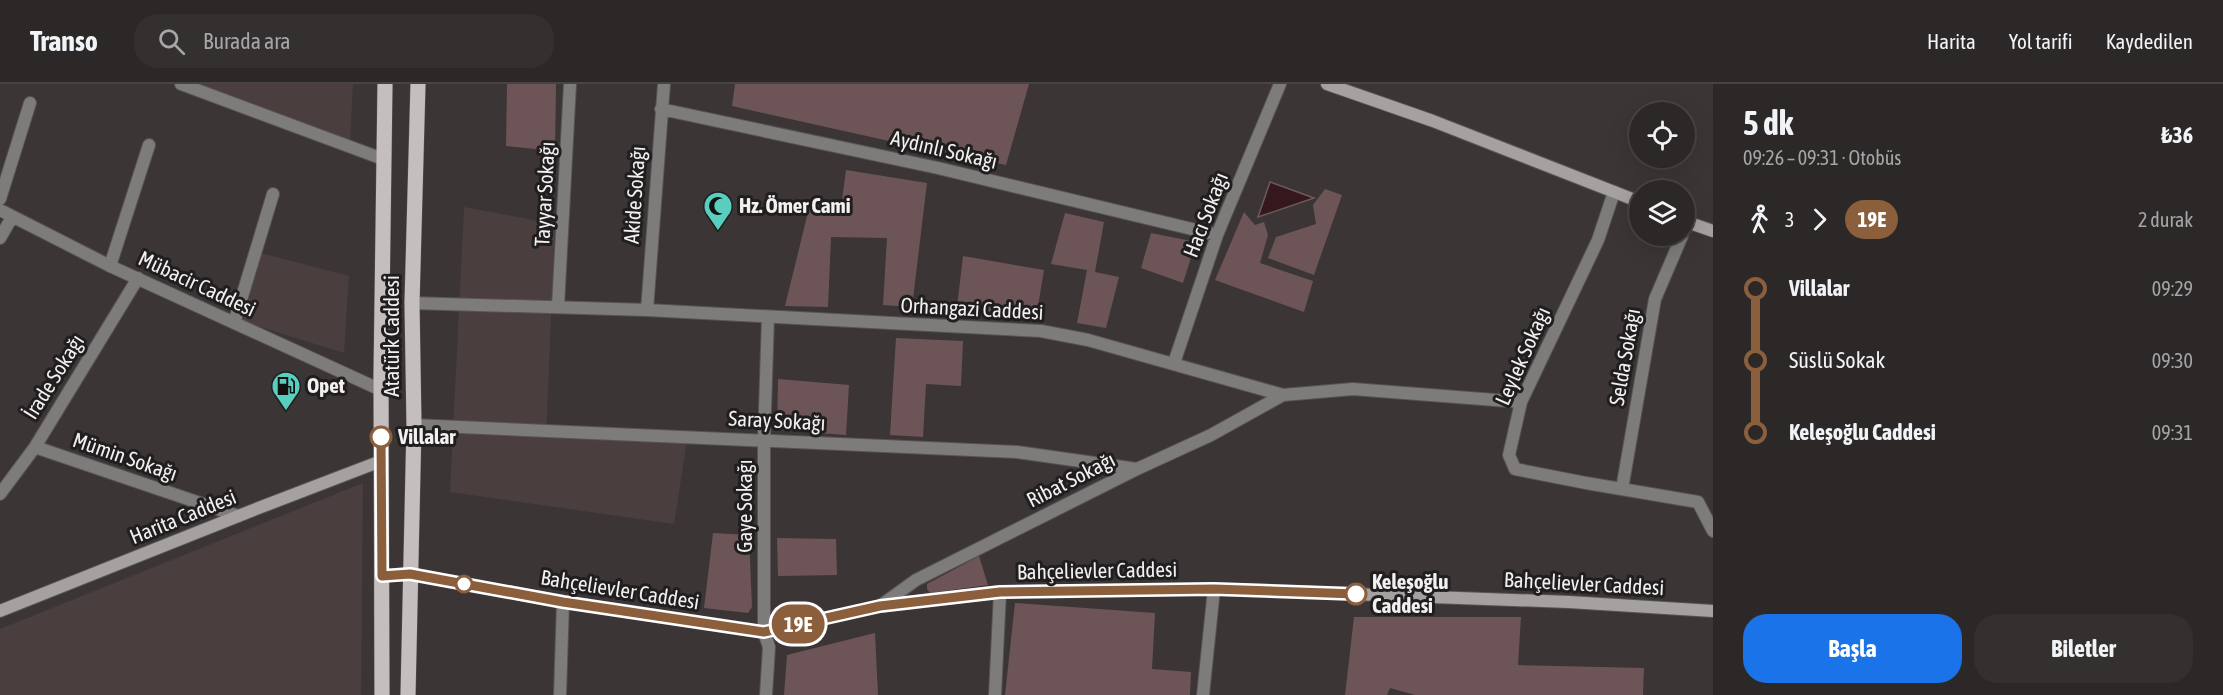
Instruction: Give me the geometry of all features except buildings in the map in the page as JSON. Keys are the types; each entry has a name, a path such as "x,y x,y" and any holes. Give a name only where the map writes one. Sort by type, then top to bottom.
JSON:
{"main road":[{"name":"Atatürk Caddesi","path":"382,695 381,390 385,84"},
{"name":"Atatürk Caddesi","path":"408,695 414,424 412,303 418,84"},
{"path":"1328,84 1433,121 1629,198"},
{"path":"1695,226 1713,231"},
{"name":"Harita Caddesi","path":"0,611 381,461"},
{"name":"Bahçelievler Caddesi","path":"382,576 410,574 563,602 764,632 880,606 1000,592 1214,589 1569,602 1713,610"}],"street":[{"path":"181,84 383,159"},
{"name":"Tayyar Sokağı","path":"558,306 570,84"},
{"name":"Akide Sokağı","path":"647,310 664,84"},
{"name":"Hacı Sokağı","path":"1174,363 1217,235 1280,84"},
{"path":"0,198 30,103"},
{"name":"Aydınlı Sokağı","path":"661,109 938,168 1217,235"},
{"path":"110,266 149,145"},
{"name":"Leylek Sokağı","path":"1614,192 1598,240 1521,402 1509,455 1515,469 1698,502 1713,531"},
{"path":"234,322 273,194"},
{"name":"Mübacir Caddesi","path":"0,210 110,266 381,390"},
{"path":"0,238 12,217"},
{"name":"Selda Sokağı","path":"1622,489 1655,299 1678,246"},
{"name":"İrade Sokağı","path":"0,494 35,447 138,278"},
{"name":"Orhangazi Caddesi","path":"412,303 558,306 1041,331 1088,340 1283,395 1353,389 1521,402"},
{"name":"Gaye Sokağı","path":"766,695 769,647 764,632 764,440 768,316"},
{"name":"Ribat Sokağı","path":"880,606 916,580 1137,469 1211,435 1283,395"},
{"name":"Saray Sokağı","path":"414,424 1017,452 1137,469"},
{"name":"Mümin Sokağı","path":"35,447 238,516"},
{"path":"1203,695 1214,589"},
{"path":"995,695 1000,592"},
{"path":"560,695 563,602"}],"shaded area":[{"path":"186,84 353,84 350,146"},
{"path":"507,84 556,84 555,151 506,146"},
{"path":"735,84 1029,84 1006,165 732,106"},
{"path":"846,170 927,183 912,307 883,305 887,238 831,237 828,307 785,306 810,204 841,208"},
{"path":"1270,182 1314,198 1258,217"},
{"path":"1325,189 1342,195 1314,275 1268,258 1276,237 1316,224 1313,205"},
{"path":"464,207 555,224 546,437 687,441 674,524 450,492"},
{"path":"1244,212 1255,225 1264,222 1268,235 1260,263 1313,281 1304,312 1215,280"},
{"path":"1065,213 1104,222 1095,272 1119,277 1106,328 1077,323 1087,270 1051,264"},
{"path":"1151,233 1196,242 1183,283 1141,268"},
{"path":"261,253 349,276 344,353 241,321"},
{"path":"963,256 1044,270 1036,318 957,307"},
{"path":"896,338 963,341 961,386 926,384 923,437 890,435"},
{"path":"778,379 849,385 846,435 777,430"},
{"path":"363,483 361,695 0,695 0,629"},
{"path":"713,533 749,535 752,607 748,613 704,608"},
{"path":"777,538 836,539 837,575 778,576"},
{"path":"979,556 988,585 930,593 927,589 927,584"},
{"path":"1015,603 1155,613 1152,669 1191,672 1190,695 1005,695"},
{"path":"1354,617 1521,617 1518,665 1644,668 1643,695 1415,695 1390,688 1387,695 1345,695"},
{"path":"875,633 878,695 784,695 787,655"}],"bus line":[{"name":"19E","path":"381,437 382,576 410,574 563,602 764,632 880,606 1000,592 1214,589 1356,594"}],"place":[{"name":"Hz. Ömer Cami","path":"718,232"},
{"name":"Opet","path":"286,412"},
{"name":"Villalar","path":"381,437"},
{"name":"Keleşoğlu Caddesi","path":"1356,594"}]}
